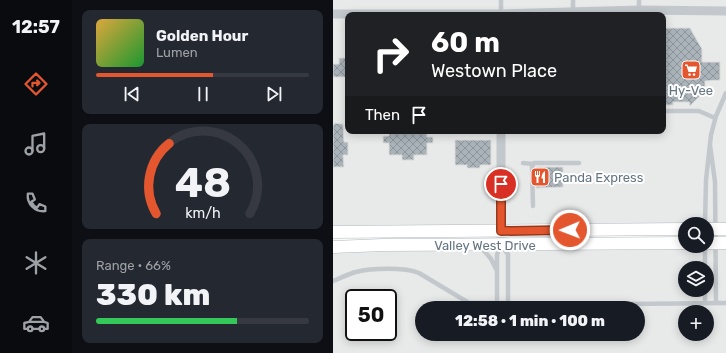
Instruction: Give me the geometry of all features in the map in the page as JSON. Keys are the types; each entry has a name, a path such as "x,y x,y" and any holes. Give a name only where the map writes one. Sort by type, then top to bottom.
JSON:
{"main road":[{"name":"Valley West Drive","path":"333,232 678,229"},
{"name":"Valley West Drive","path":"333,247 383,245 678,243"}],"street":[{"path":"573,12 639,10 726,11"},
{"path":"333,14 345,14"},
{"path":"501,134 501,245"}],"lane":[{"path":"501,0 501,12"},
{"path":"573,0 573,12"},
{"path":"639,0 639,10"},
{"path":"711,217 706,180 710,145 715,118 726,93"},
{"path":"666,111 699,112 715,118"},
{"path":"710,145 715,182 713,217"},
{"path":"523,163 579,163"},
{"path":"533,164 533,206"},
{"path":"479,245 491,259 497,271"},
{"path":"497,301 497,255 501,245"},
{"path":"501,245 507,254 508,301"},
{"path":"713,253 716,303"},
{"path":"333,281 349,274 364,270 411,270 465,301"},
{"path":"705,297 705,303"},
{"path":"645,304 726,303"}],"shaded area":[{"path":"333,0 726,0 726,229 714,226 714,217 678,217 678,224 333,232"},
{"path":"726,243 726,353 333,353 333,247 678,246 678,253 714,253 714,245"}],"building":[{"name":"Hy-Vee","path":"666,28 690,28 702,49 702,62 720,62 720,80 705,81 705,91 690,106 689,102 673,102 673,105 666,105"},
{"path":"339,58 345,58 345,77 333,77 333,64 339,64"},
{"path":"334,123 343,124 344,142 348,142 348,155 343,155 344,167 333,167"},
{"path":"389,134 427,134 427,137 433,137 433,143 427,143 427,155 414,155 414,160 402,160 402,155 389,155 389,143 383,143 383,136 389,136"},
{"path":"455,140 491,140 491,165 480,165 480,168 467,168 467,165 455,165"},
{"path":"536,167 563,167 563,187 536,188"}],"place":[{"name":"Hy-Vee","path":"691,70"},
{"name":"Panda Express","path":"540,177"}],"route":[{"path":"501,184 501,231 570,230"}]}
